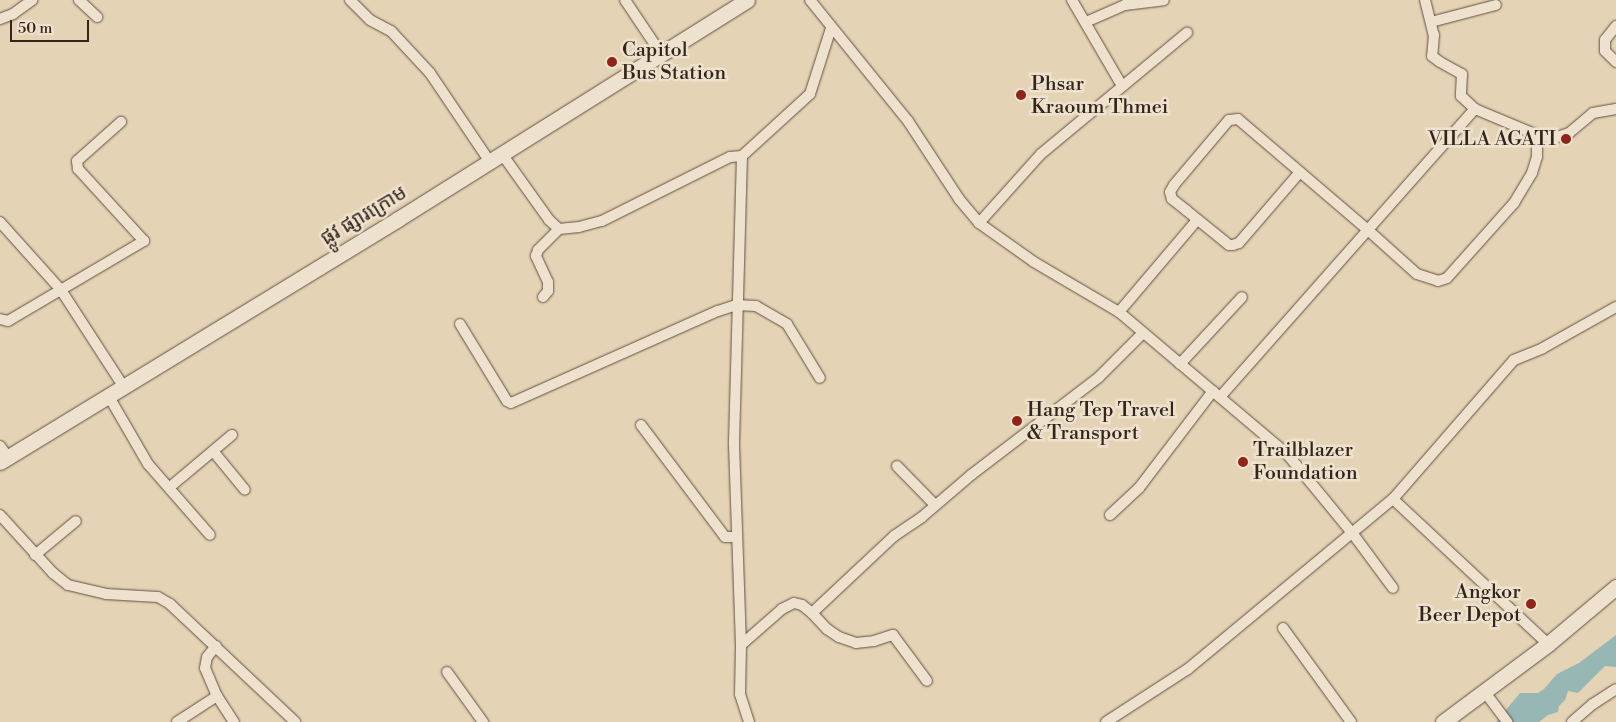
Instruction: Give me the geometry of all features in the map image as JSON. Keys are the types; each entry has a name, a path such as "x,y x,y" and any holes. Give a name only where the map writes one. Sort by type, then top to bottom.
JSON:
{"main road":[{"name":"ផ្លូវ ផ្សារក្រោម","path":"2,455 123,386 496,158 747,0"},
{"path":"1443,722 1548,644 1616,587"}],"street":[{"path":"0,19 13,14 32,0"},
{"path":"79,0 97,17"},
{"path":"350,0 370,20 391,31 430,73 496,158 549,220 559,229"},
{"path":"625,0 662,55"},
{"path":"810,0 908,121 959,199 979,223 1034,262 1119,312 1288,455 1353,534 1393,588"},
{"path":"1072,0 1122,86"},
{"path":"1086,22 1125,5 1164,0"},
{"path":"1425,0 1434,34 1433,58 1462,74 1461,96 1475,109 1537,135 1554,138 1562,136 1594,113 1616,109"},
{"path":"1431,22 1496,5"},
{"path":"1616,26 1605,40 1605,51 1616,62"},
{"path":"543,297 548,291 548,282 536,256 538,250 559,229 579,228 602,220 730,157 742,156 810,94 831,28"},
{"path":"979,223 1041,154 1187,33"},
{"path":"1110,515 1139,488 1216,394 1370,231 1475,109"},
{"path":"1300,172 1239,243 1229,245 1172,199 1170,192 1186,170 1229,120 1234,118 1242,121 1417,274 1438,282 1447,278 1514,203 1532,173 1537,157 1537,135"},
{"path":"0,319 8,322 144,241 78,169 78,161 121,122"},
{"path":"742,156 740,255 736,305 734,442 741,646 740,694 749,722"},
{"path":"1119,312 1197,220"},
{"path":"0,222 61,290 123,386"},
{"path":"1180,364 1242,297"},
{"path":"460,324 507,400 511,403 718,311 736,305 756,306 787,324 820,378"},
{"path":"1106,722 1188,669 1393,499 1514,360 1543,348 1616,307"},
{"path":"812,613 894,536 970,475 1099,377 1143,333"},
{"path":"108,395 148,464 210,534"},
{"path":"641,425 725,537 738,537"},
{"path":"170,487 232,435"},
{"path":"214,451 245,490"},
{"path":"897,466 935,505"},
{"path":"1393,499 1548,644"},
{"path":"0,516 53,573 72,587 106,594 152,596 162,599 216,646 295,722"},
{"path":"35,555 76,521"},
{"path":"741,646 782,609 794,603 802,605 827,629 839,637 856,643 874,641 893,634 927,681"},
{"path":"1283,628 1351,722"},
{"path":"216,646 205,663 217,696 234,722"},
{"path":"447,672 483,722"},
{"path":"1572,722 1616,689"},
{"path":"1484,691 1507,722"},
{"path":"177,722 217,696"}],"water":[{"path":"1616,635 1616,667 1605,666 1578,693 1568,691 1565,700 1559,706 1558,712 1548,715 1539,722 1496,722 1520,693 1538,693 1557,674 1579,663"}],"place":[{"name":"Capitol Bus Station","path":"612,62"},
{"name":"Phsar Kraoum Thmei","path":"1021,95"},
{"name":"VILLA AGATI","path":"1566,139"},
{"name":"Hang Tep Travel & Transport","path":"1017,421"},
{"name":"Trailblazer Foundation","path":"1243,462"},
{"name":"Angkor Beer Depot","path":"1531,604"}]}
